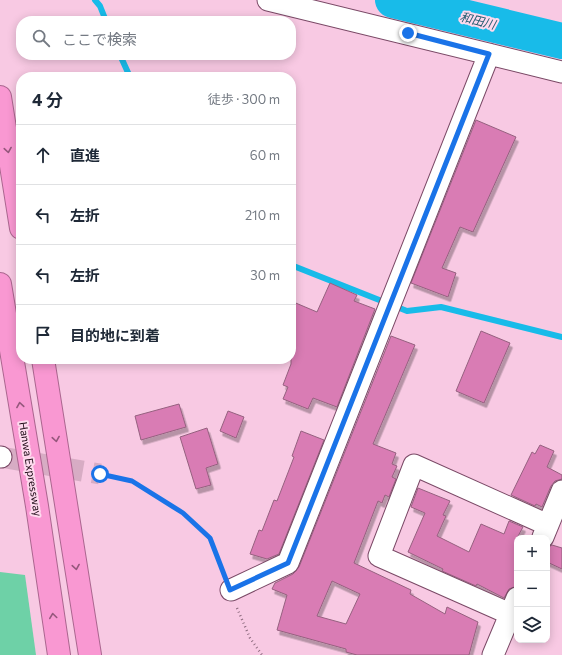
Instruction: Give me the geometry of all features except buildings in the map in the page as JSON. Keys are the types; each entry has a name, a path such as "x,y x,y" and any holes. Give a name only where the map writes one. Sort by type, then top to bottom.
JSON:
{"highway":[{"path":"0,98 16,197"},
{"name":"Hanwa Expressway","path":"0,284 37,506 59,655"},
{"path":"44,364 90,655"}],"street":[{"path":"268,0 562,72"},
{"path":"230,590 288,563 489,54"},
{"path":"493,655 514,606 379,556 414,465 545,532 562,492"}],"path":[{"path":"100,474 132,481 183,513 210,538 250,638 262,655"}],"green space":[{"path":"0,572 25,575 36,655 0,655"}],"waterway":[{"path":"95,0 100,6 104,16"},
{"name":"和田川","path":"393,0 562,41"},
{"path":"122,60 128,72"},
{"path":"296,267 407,311 441,307 562,337"}],"tunnel":[{"path":"1,457 100,474"}],"route":[{"path":"100,474 132,481 183,513 210,538 230,590 288,563 489,54 408,33"}]}
